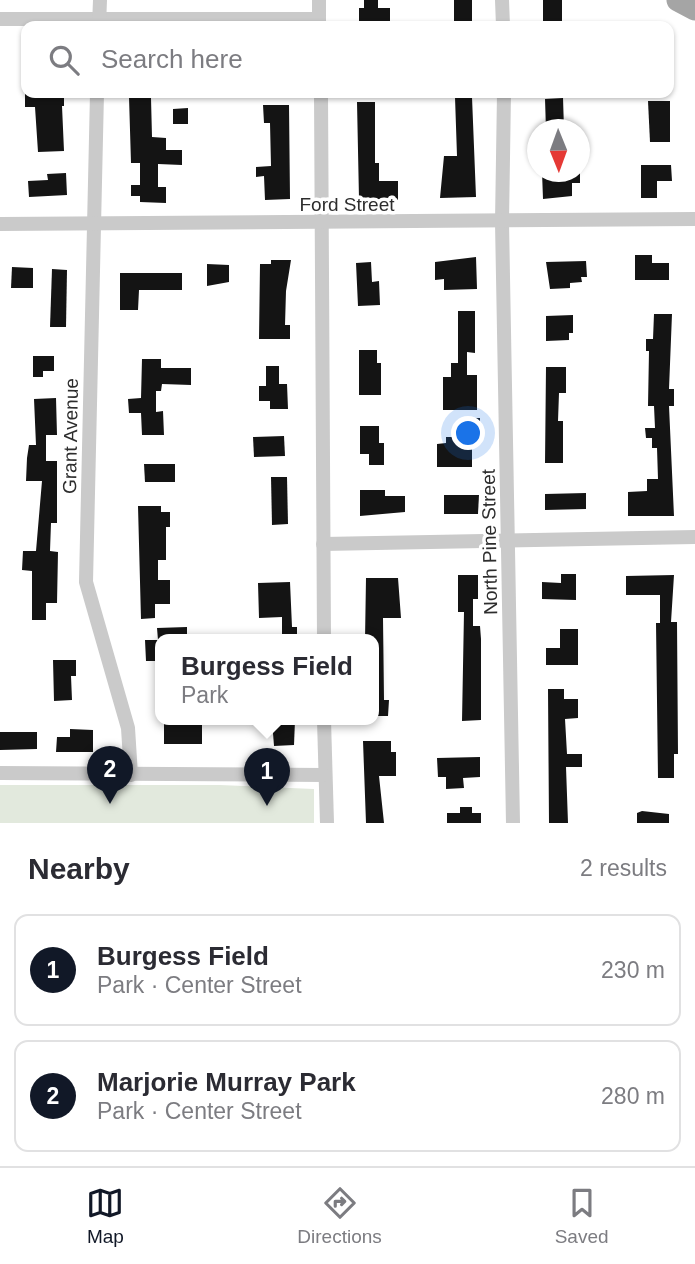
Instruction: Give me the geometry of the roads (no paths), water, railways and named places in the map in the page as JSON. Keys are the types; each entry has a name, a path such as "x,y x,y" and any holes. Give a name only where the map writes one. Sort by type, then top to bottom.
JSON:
{"main road":[{"path":"678,0 695,9"}],"street":[{"path":"99,21 100,0"},
{"path":"319,0 319,21"},
{"path":"502,0 503,21"},
{"path":"0,19 50,21"},
{"name":"Grant Avenue","path":"97,98 86,582 128,728 131,775"},
{"path":"321,98 324,634"},
{"name":"North Pine Street","path":"504,98 502,222 513,823"},
{"name":"Ford Street","path":"0,224 323,224 695,219"},
{"path":"323,544 695,537"},
{"path":"324,725 327,823"},
{"path":"0,773 324,775"}],"place":[{"name":"Marjorie Murray Park","path":"110,804"},
{"name":"Burgess Field","path":"267,806"}]}
